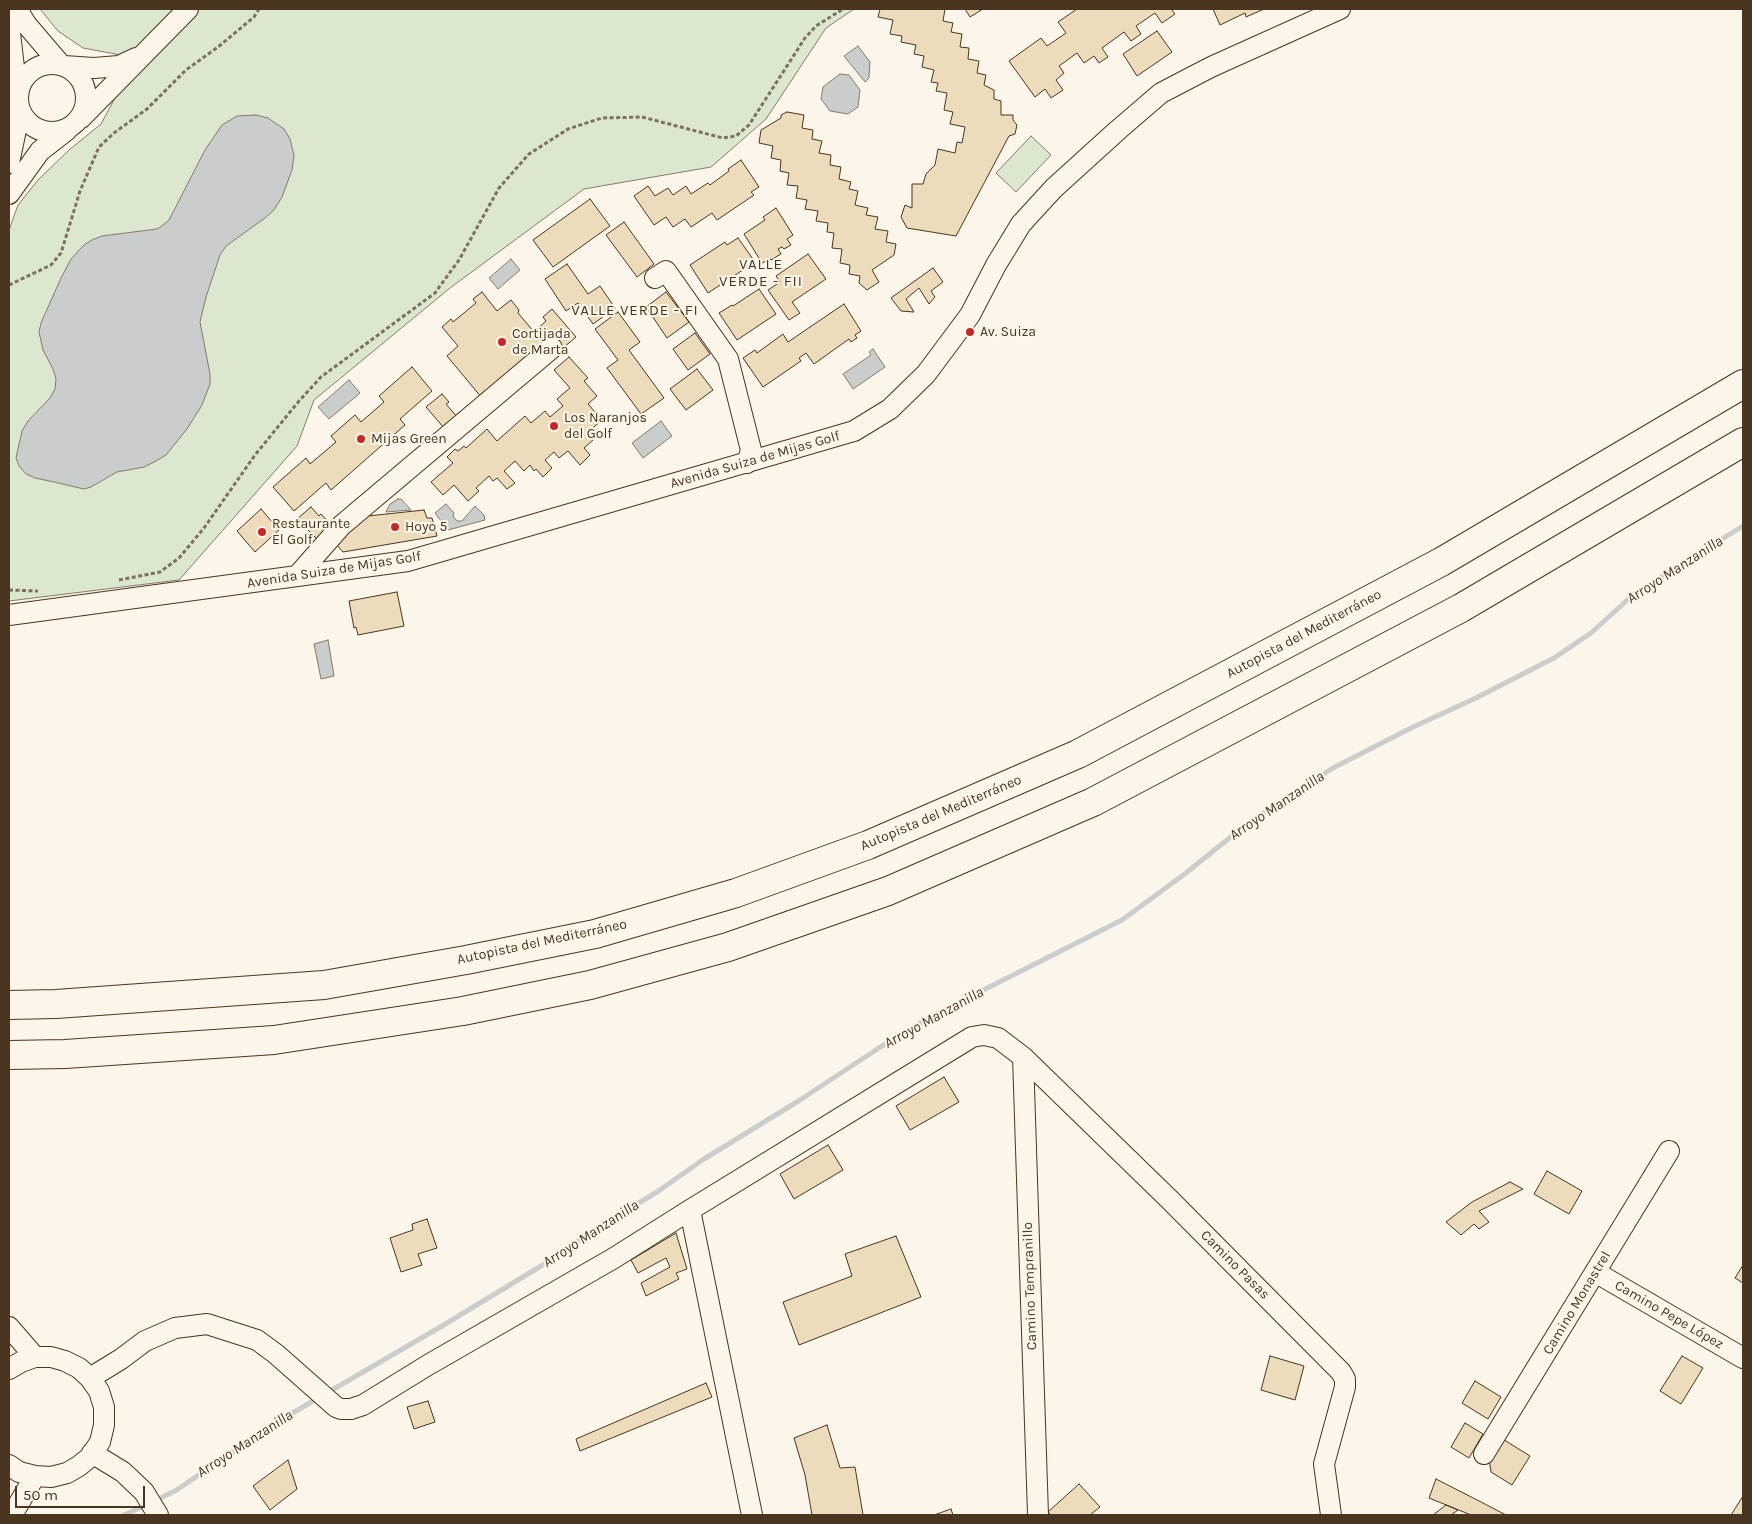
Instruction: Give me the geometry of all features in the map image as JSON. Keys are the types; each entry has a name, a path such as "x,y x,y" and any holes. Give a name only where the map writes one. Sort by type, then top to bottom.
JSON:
{"highway":[{"name":"Autopista del Mediterráneo","path":"9,1005 56,1004 324,985 466,960 595,934 736,893 868,845 1078,754 1441,562 1743,384"},
{"path":"9,1055 65,1054 274,1040 463,1011 590,985 728,948 888,891 1093,802 1461,608 1743,442"}],"street":[{"path":"9,24 18,105 25,120 34,128 50,132 71,127 83,114 86,103 86,92 82,81 74,72 63,65 26,24 17,9"},
{"path":"9,194 40,150 71,127 188,9"},
{"name":"Avenida Suiza de Mijas Golf","path":"9,615 408,561 854,431 890,409 926,374 946,350 970,315 996,265 1021,224 1054,188 1118,130 1161,93 1340,9"},
{"path":"9,163 19,88 24,78 32,70 42,65 94,68 118,66 145,54"},
{"path":"656,278 666,271 728,359 751,450 747,463"},
{"path":"298,576 342,525 552,348"},
{"name":"Camino Pasas","path":"90,1378 122,1359 145,1341 176,1328 207,1324 257,1340 336,1407 351,1409 376,1398 428,1365 614,1258 972,1038 984,1035 998,1038 1022,1057 1169,1199 1341,1372 1345,1387 1324,1464 1331,1515"},
{"name":"Camino Tempranillo","path":"1022,1057 1038,1515"},
{"name":"Camino Monastrel","path":"1484,1454 1669,1151"},
{"path":"690,1210 752,1515"},
{"name":"Camino Pepe López","path":"1595,1272 1743,1358"},
{"path":"9,1327 35,1358"},
{"path":"9,1369 21,1362 35,1358 50,1357 65,1360 79,1368 90,1378 99,1391 104,1408 104,1425 100,1442 79,1466 67,1473 51,1477 35,1476 20,1472 9,1465"},
{"path":"92,1453 123,1472 144,1492 158,1515"},
{"path":"12,1515 35,1476"}],"path":[{"path":"9,285 51,265 62,253 80,191 99,147 114,133 147,109 186,70 218,47 254,16 259,9"},
{"path":"113,581 160,572 179,558 204,528 255,455 298,401 321,378 435,293 459,260 499,188 529,154 568,129 602,118 642,117 723,138 736,136 749,125 805,38 816,26 843,9"},
{"path":"9,590 48,590"}],"green space":[{"path":"40,9 854,9 826,28 766,119 711,167 584,189 450,288 314,400 297,446 179,580 9,601 9,230 18,205 38,180 69,150 101,124 117,94 121,55 83,48 58,31"},
{"path":"1031,136 1051,155 1016,192 996,173"}],"shaded area":[{"path":"858,46 870,62 869,78 865,82 844,56"},
{"path":"840,74 849,75 860,90 858,107 848,114 830,111 821,99 823,87"},
{"path":"256,115 268,118 284,129 290,139 294,155 292,170 282,197 274,210 226,246 220,255 200,322 210,374 210,384 202,405 187,429 166,455 156,461 144,467 117,472 84,489 35,478 26,474 19,466 16,458 22,431 28,421 50,398 55,389 56,379 43,350 39,332 41,323 71,259 84,245 102,236 157,229 163,225 169,220 205,150 222,125 237,116"},
{"path":"511,259 520,270 498,289 489,278"},
{"path":"873,349 885,367 853,389 843,374 871,355 869,352"},
{"path":"349,380 360,393 329,419 318,407"},
{"path":"661,421 672,436 643,458 632,443"},
{"path":"401,499 411,510 386,512 390,504"},
{"path":"446,504 454,513 453,516 457,521 462,521 475,506 484,515 485,520 448,530 435,513"},
{"path":"328,640 334,676 321,679 314,644"}],"building":[{"path":"880,9 945,9 943,21 953,23 951,32 962,34 960,47 969,48 968,59 979,61 977,73 986,75 984,85 994,90 994,99 1001,101 1001,115 1013,115 1013,120 1017,125 1015,134 1009,136 956,236 907,228 901,217 905,205 912,208 912,184 923,184 926,174 935,165 938,149 955,153 957,142 962,143 965,127 950,124 953,112 944,110 947,93 936,91 938,83 931,82 934,70 922,67 924,56 914,54 916,45 901,42 902,36 890,34 893,20 878,17"},
{"path":"965,9 983,9 970,17"},
{"path":"1077,9 1171,9 1175,14 1162,23 1155,13 1136,26 1141,34 1131,41 1124,32 1102,48 1108,57 1099,63 1094,56 1084,63 1077,53 1059,66 1064,73 1056,80 1063,90 1051,98 1045,89 1035,97 1009,61 1041,38 1047,46 1066,33 1058,22"},
{"path":"1213,9 1264,9 1246,17 1245,13 1220,25"},
{"path":"1157,31 1172,52 1137,76 1123,54"},
{"path":"787,112 804,115 802,128 813,130 812,139 822,141 819,153 831,155 830,165 841,167 839,179 851,182 849,189 858,191 855,205 868,208 866,215 878,217 875,229 888,231 886,242 896,244 894,255 872,270 879,282 867,290 859,283 860,276 849,274 850,265 840,263 842,249 832,248 834,233 827,232 828,223 816,221 818,211 805,209 807,200 796,198 798,186 787,185 789,173 780,171 781,160 771,158 773,146 759,143 761,130 781,118 781,115"},
{"path":"741,160 759,187 751,192 754,195 717,220 712,213 691,227 685,219 673,227 666,217 654,225 634,196 648,186 655,196 668,188 673,195 686,186 691,194 708,183 710,185"},
{"path":"590,199 610,226 553,267 533,240"},
{"path":"776,208 793,235 787,239 791,245 784,249 782,247 778,249 781,254 762,263 744,234 765,220 763,217"},
{"path":"624,222 654,264 637,277 606,235"},
{"path":"738,238 755,262 708,293 690,265 725,242 727,245"},
{"path":"808,254 826,279 792,302 800,313 789,320 768,290 780,282 776,276"},
{"path":"567,264 588,294 600,286 615,308 593,324 578,303 566,311 545,279"},
{"path":"933,268 943,282 931,291 935,297 929,304 919,288 906,299 914,312 901,311 891,298"},
{"path":"759,289 776,314 737,340 719,313"},
{"name":"Cortijada de Marta","path":"482,292 497,311 511,300 519,310 518,313 534,332 546,321 543,317 552,309 576,337 563,348 554,337 482,398 447,356 458,346 442,327 451,319 453,322 476,303 473,299"},
{"path":"666,292 689,322 667,338 646,307"},
{"path":"844,304 861,331 855,335 857,338 851,342 849,339 814,364 806,353 799,358 801,361 763,387 743,358 755,350 757,353 783,334 788,342"},
{"path":"618,312 640,342 629,350 664,398 641,414 607,368 618,360 595,329"},
{"path":"695,333 710,354 688,370 673,349"},
{"name":"Los Naranjos del Golf","path":"569,357 588,378 584,381 597,396 588,404 602,420 587,433 593,440 584,448 590,455 580,465 568,451 559,458 554,452 545,460 552,468 543,477 536,469 534,471 530,465 524,471 515,461 504,471 515,483 507,489 497,478 493,481 489,476 476,488 479,491 468,501 454,485 443,495 431,482 453,463 447,457 455,449 458,451 464,446 466,448 487,429 497,441 525,416 531,423 545,411 550,417 563,406 557,399 570,388 554,370"},
{"name":"Mijas Green","path":"412,367 432,391 400,419 405,425 331,490 326,483 294,511 273,487 306,458 310,464 336,442 331,436 355,415 361,422 384,402 379,396"},
{"path":"697,369 713,390 686,410 670,389"},
{"path":"442,394 449,402 446,404 458,418 445,429 426,407"},
{"path":"311,507 319,516 321,514 332,526 317,539 297,519"},
{"path":"261,509 279,530 255,552 237,531"},
{"name":"Hoyo 5","path":"424,510 427,518 432,518 437,536 343,552 335,543 368,516"},
{"path":"397,592 404,626 358,635 356,627 354,628 349,601"},
{"path":"944,1077 959,1102 910,1130 896,1106"},
{"path":"828,1145 843,1170 794,1199 780,1174"},
{"path":"1547,1171 1582,1191 1569,1214 1534,1194"},
{"path":"1510,1182 1523,1189 1479,1211 1489,1222 1479,1229 1474,1224 1461,1235 1446,1222 1472,1202"},
{"path":"427,1219 437,1248 418,1254 422,1265 401,1272 390,1238 413,1230 412,1224"},
{"path":"676,1233 687,1269 676,1273 679,1279 646,1296 641,1283 670,1267 666,1258 638,1273 631,1260"},
{"path":"896,1236 921,1297 799,1345 783,1302 852,1276 845,1254"},
{"path":"1743,1265 1743,1283 1735,1278"},
{"path":"1270,1356 1304,1366 1295,1400 1261,1390"},
{"path":"1682,1356 1703,1368 1681,1404 1660,1391"},
{"path":"1475,1381 1501,1397 1488,1419 1462,1403"},
{"path":"706,1383 712,1397 580,1451 576,1439"},
{"path":"428,1401 435,1422 414,1429 407,1407"},
{"path":"1465,1423 1483,1434 1469,1458 1451,1447"},
{"path":"827,1425 840,1468 855,1467 863,1515 812,1515 805,1475 794,1438"},
{"path":"1501,1438 1530,1456 1512,1485 1491,1472 1489,1459"},
{"path":"288,1460 297,1489 270,1510 253,1486"},
{"path":"1436,1479 1506,1515 1471,1515 1429,1498"},
{"path":"1079,1484 1100,1507 1090,1515 1051,1515 1048,1512"},
{"path":"1743,1496 1743,1515 1731,1515"},
{"path":"1446,1505 1458,1510 1451,1515 1433,1515"},
{"path":"951,1509 953,1515 934,1515"}],"waterway":[{"name":"Arroyo Manzanilla","path":"327,1393 541,1266 599,1227 657,1192 704,1159 800,1100 885,1044 934,1015 1122,920 1186,873 1248,823 1333,768 1554,658 1591,633 1634,594 1743,526"},
{"name":"Arroyo Manzanilla","path":"154,1501 175,1491 276,1423 318,1398"},
{"name":"Arroyo Manzanilla","path":"124,1515 146,1505"}],"place":[{"name":"Av. Suiza","path":"970,332"},
{"name":"Cortijada de Marta","path":"502,342"},
{"name":"Los Naranjos del Golf","path":"554,426"},
{"name":"Mijas Green","path":"361,439"},
{"name":"Hoyo 5","path":"395,527"},
{"name":"Restaurante El Golf","path":"262,532"}],"district":[{"name":"VALLE VERDE - FII","path":"761,274"},
{"name":"VALLE VERDE - FI","path":"635,311"}]}
